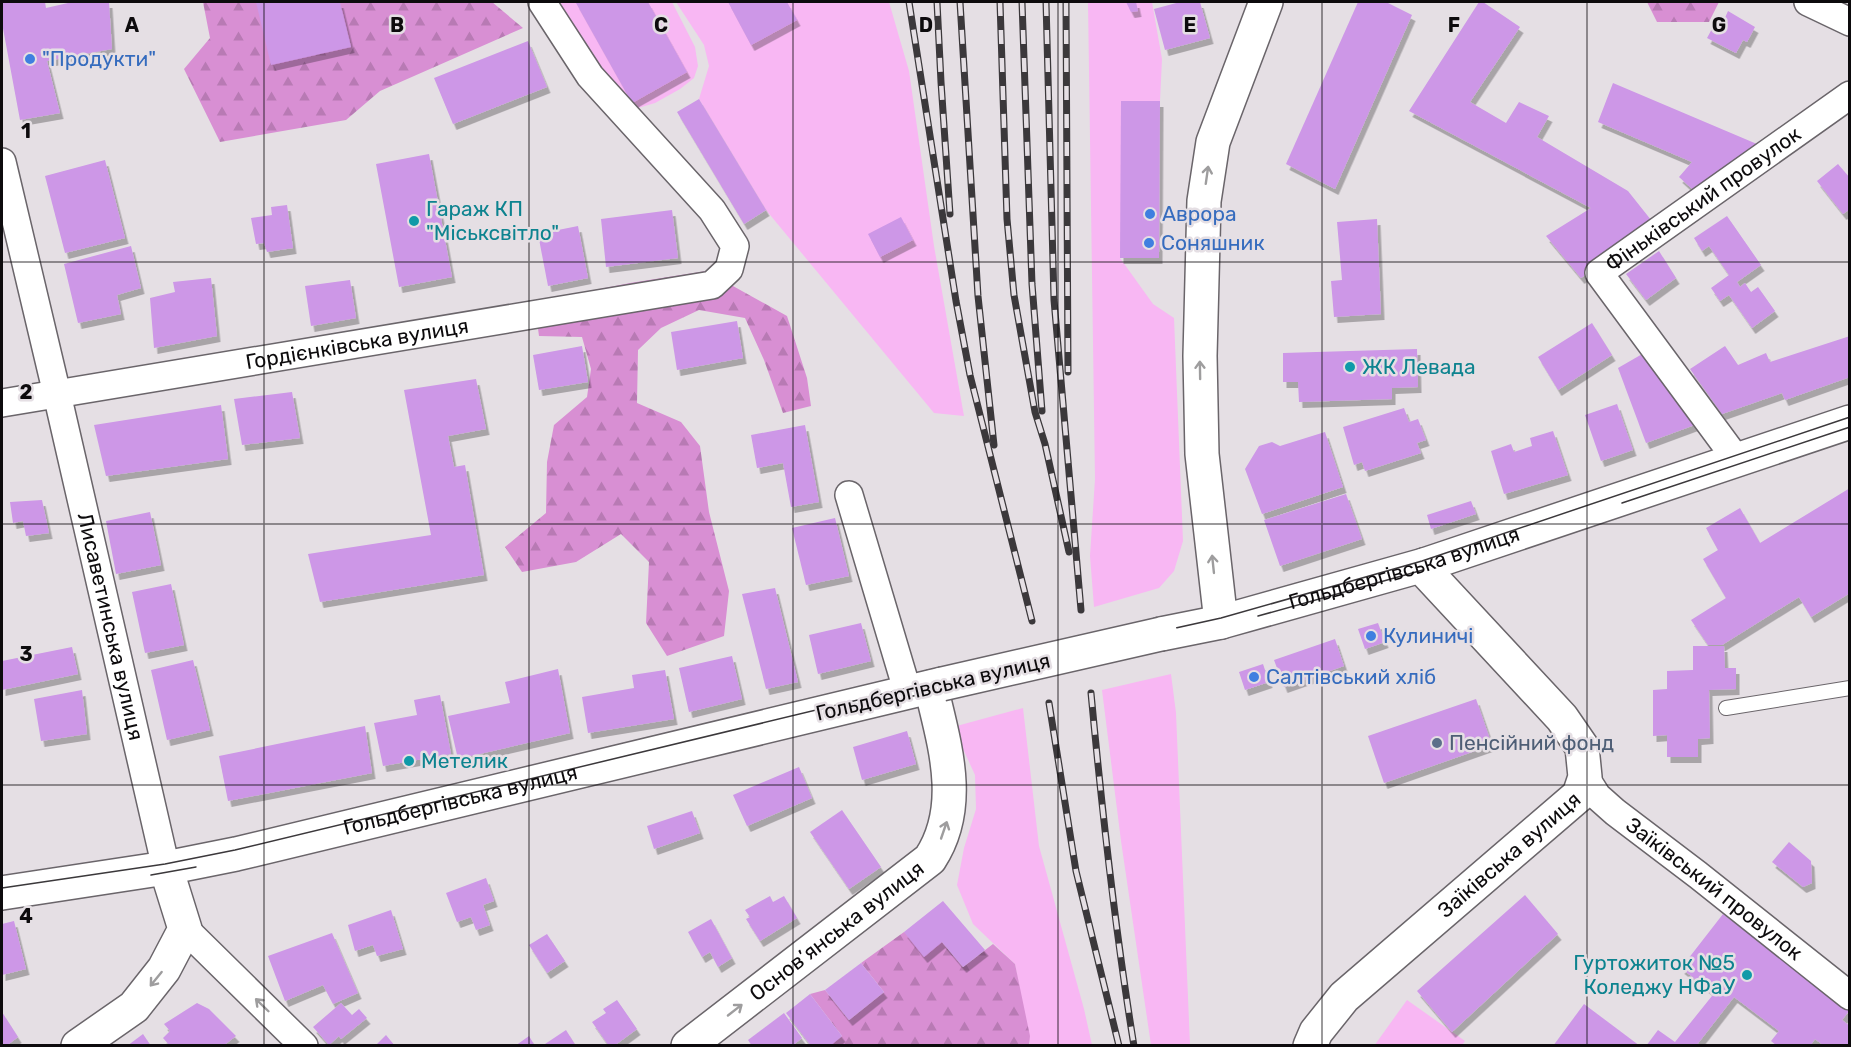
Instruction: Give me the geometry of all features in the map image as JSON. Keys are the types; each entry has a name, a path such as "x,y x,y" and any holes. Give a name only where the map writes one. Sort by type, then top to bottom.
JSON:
{"street":[{"name":"Гордієнківська вулиця","path":"2,403 712,285 729,269 735,246 712,210 590,76 542,2"},
{"path":"1808,2 1850,22"},
{"path":"1221,622 1202,454 1200,356 1204,201 1214,142 1259,4"},
{"name":"Фіньківський провулок","path":"1737,459 1599,273 1850,95"},
{"name":"Лисаветинська вулиця","path":"2,162 166,868 185,929 304,1046"},
{"name":"Гольдбергівська вулиця","path":"2,893 166,868 236,854 927,688 1221,622 1424,565 1850,422"},
{"path":"849,495 927,688"},
{"name":"Заїківська вулиця","path":"1310,1046 1316,1032 1344,997 1579,795 1585,777 1582,747 1562,718 1429,575 1424,565"},
{"name":"Основ’янська вулиця","path":"688,1046 930,858 947,821 950,795 945,748 927,688"},
{"name":"Заїківський провулок","path":"1585,777 1597,796 1615,812 1850,996"},
{"path":"78,1046 134,1007 164,969 185,929"}],"lane":[{"path":"1726,708 1850,688"}],"shaded area":[{"path":"560,2 672,2 695,47 698,66 694,78 655,103 638,108 628,105 590,56"},
{"path":"676,2 889,2 909,71 934,246 964,416 934,413 766,210 699,99 709,66 704,45"},
{"path":"1088,2 1152,2 1162,59 1160,101 1120,258 1153,304 1174,318 1183,541 1174,571 1159,588 1094,607 1090,556 1095,479"},
{"path":"1171,674 1176,713 1190,1045 1151,1045 1121,841 1102,690"},
{"path":"1023,708 1039,846 1092,1045 1030,1045 1015,964 973,924 957,885 964,848 976,809 975,775 953,727"},
{"path":"1407,1000 1465,1041 1462,1045 1374,1046"}],"green space":[{"path":"203,2 492,2 523,28 380,91 346,120 220,142 184,69 210,38"},
{"path":"1647,2 1719,2 1709,22 1657,22"},
{"path":"706,271 787,316 807,378 811,406 783,413 764,360 745,318 699,310 661,328 638,350 637,403 681,422 700,446 709,512 729,591 724,636 667,656 646,623 649,562 621,534 576,562 522,572 505,547 546,513 547,462 554,425 587,397 591,369 582,337 539,336 536,314 544,300"},
{"path":"904,932 942,942 963,967 993,944 1015,964 1030,1036 1029,1045 830,1045 842,1036 810,994 825,990 849,1020 884,992 861,963"}],"building":[{"path":"2,2 45,2 46,8 68,2 109,2 112,49 47,61 60,113 20,120 2,23"},
{"path":"256,2 340,2 351,47 271,65"},
{"path":"648,2 687,72 632,103 576,3"},
{"path":"728,2 787,2 797,20 751,45"},
{"path":"1126,2 1136,2 1138,11 1131,12"},
{"path":"1180,2 1200,2 1210,38 1165,50 1154,9"},
{"path":"1358,2 1386,2 1412,15 1335,189 1286,164"},
{"path":"1479,2 1483,2 1520,27 1470,102 1506,123 1519,102 1549,116 1537,137 1628,191 1655,225 1581,278 1546,236 1591,208 1409,111"},
{"path":"1728,11 1755,27 1747,42 1743,40 1736,53 1707,38 1713,27 1720,29"},
{"path":"528,41 547,87 453,124 434,78"},
{"path":"1613,83 1764,147 1701,197 1679,177 1692,162 1598,122"},
{"path":"699,99 766,210 744,224 677,112"},
{"path":"1121,101 1160,101 1159,258 1120,258"},
{"name":"Гараж КП \"Міськсвітло\"","path":"429,154 452,277 399,287 376,164"},
{"path":"105,160 125,238 65,253 45,176"},
{"path":"1838,164 1850,178 1850,209 1843,214 1817,181"},
{"path":"287,205 293,248 267,252 264,243 256,244 251,218 272,215 271,207"},
{"path":"672,210 678,258 606,267 601,219"},
{"path":"1727,216 1761,265 1737,282 1740,287 1745,283 1751,292 1758,287 1775,311 1752,328 1729,295 1720,301 1711,288 1729,275 1709,246 1702,251 1694,238"},
{"path":"901,217 913,240 880,257 868,234"},
{"path":"1377,219 1381,314 1334,317 1331,281 1342,280 1337,222"},
{"path":"578,226 588,278 548,286 538,234"},
{"path":"131,246 141,288 117,295 121,314 78,323 64,264"},
{"path":"1659,251 1676,278 1646,300 1626,274"},
{"path":"211,278 217,336 154,348 150,298 175,292 173,282"},
{"path":"350,280 356,318 311,326 305,286"},
{"path":"737,321 743,358 677,370 671,332"},
{"path":"1592,323 1612,355 1558,390 1538,357"},
{"path":"1850,336 1850,377 1785,400 1782,393 1722,414 1690,369 1725,346 1738,365 1766,353 1770,362"},
{"path":"582,346 588,382 539,390 533,355"},
{"name":"ЖК Левада","path":"1417,349 1418,387 1392,388 1392,399 1299,402 1298,382 1283,382 1283,353"},
{"path":"1644,353 1700,423 1646,443 1618,368"},
{"path":"476,379 486,429 448,436 454,467 465,465 484,575 320,602 308,554 431,535 404,390"},
{"path":"292,392 300,438 242,445 234,399"},
{"path":"1617,404 1633,450 1601,461 1585,415"},
{"path":"221,405 228,459 106,476 94,425"},
{"path":"1404,408 1409,422 1418,419 1426,440 1417,443 1421,453 1365,471 1362,462 1354,465 1343,427"},
{"path":"805,425 819,502 791,507 783,463 757,468 751,435"},
{"path":"1553,431 1568,475 1504,494 1491,451 1511,444 1514,452 1532,446 1530,438"},
{"path":"1325,432 1343,487 1262,514 1245,469 1259,446 1272,442 1280,446"},
{"path":"1850,488 1850,593 1811,617 1799,597 1722,645 1708,645 1691,620 1726,598 1703,559 1718,550 1706,528 1740,508 1760,543"},
{"path":"1346,494 1362,539 1280,566 1264,520"},
{"path":"42,500 49,533 26,536 23,521 13,523 10,502"},
{"path":"1471,501 1476,514 1431,529 1427,515"},
{"path":"150,512 161,565 116,574 106,521"},
{"path":"835,518 849,576 806,585 792,528"},
{"path":"171,584 184,645 145,653 132,592"},
{"path":"775,588 798,682 766,689 742,594"},
{"path":"861,623 871,661 818,674 809,635"},
{"name":"Кулиничі","path":"1378,623 1385,642 1365,649 1358,629"},
{"path":"1335,639 1344,666 1284,687 1274,660"},
{"path":"1693,646 1724,646 1725,668 1736,668 1736,689 1709,690 1710,738 1698,739 1698,757 1667,757 1667,735 1653,736 1653,690 1667,689 1667,671 1693,670"},
{"path":"72,647 78,674 2,690 2,661"},
{"path":"732,656 742,699 689,712 679,668"},
{"path":"193,660 210,730 167,740 151,670"},
{"name":"Салтівський хліб","path":"1263,664 1269,682 1245,690 1239,672"},
{"path":"558,669 570,733 458,759 448,716 510,703 505,682"},
{"path":"665,670 674,719 588,733 582,697 634,688 632,675"},
{"path":"82,690 87,734 41,741 34,699"},
{"path":"440,695 451,754 383,766 374,723 417,715 414,700"},
{"path":"1476,699 1492,745 1384,783 1368,736"},
{"path":"365,726 372,773 228,801 219,756"},
{"path":"907,731 916,764 862,780 853,747"},
{"path":"799,767 812,798 747,826 733,795"},
{"path":"842,810 881,867 849,889 810,832"},
{"path":"692,811 700,833 654,849 647,826"},
{"path":"1789,842 1811,861 1812,883 1803,887 1772,862"},
{"path":"486,878 494,901 483,905 490,925 476,930 471,917 457,922 446,893"},
{"path":"1525,895 1558,934 1452,1032 1417,991"},
{"path":"770,896 773,902 784,896 797,918 760,941 746,919 750,917 745,910"},
{"path":"943,901 985,950 963,967 942,942 924,957 904,932"},
{"path":"391,910 403,949 377,956 373,945 355,951 348,925"},
{"name":"Гуртожиток №5 Коледжу НФаУ","path":"1723,914 1849,1011 1842,1020 1850,1026 1850,1046 1824,1046 1815,1039 1810,1046 1777,1046 1771,1041 1779,1031 1734,997 1696,1046 1646,1046 1658,1030 1675,1042 1720,986 1715,982 1709,990 1681,968"},
{"path":"711,919 732,958 718,967 710,952 702,957 688,932"},
{"path":"14,921 26,969 2,975 2,924"},
{"path":"332,933 358,993 333,1004 323,985 285,1001 268,956"},
{"path":"547,934 565,961 547,973 529,945"},
{"path":"861,963 884,992 849,1020 825,990"},
{"path":"810,994 842,1036 830,1046 811,1046 786,1013"},
{"path":"617,1000 637,1029 614,1046 609,1046 592,1022 606,1013 603,1009"},
{"path":"197,1003 209,1009 236,1036 223,1046 170,1046 163,1038 170,1031 164,1024"},
{"path":"341,1003 352,1015 359,1009 367,1018 341,1039 339,1036 329,1045 313,1027"},
{"path":"1584,1004 1640,1046 1553,1046"},
{"path":"2,1012 18,1037 6,1046 2,1046"},
{"path":"784,1013 802,1038 792,1046 752,1046 748,1040"},
{"path":"566,1030 576,1046 542,1046"},
{"path":"143,1034 151,1046 127,1046"},
{"path":"386,1035 395,1046 375,1046"},
{"path":"529,1036 535,1046 515,1046"}],"tram line":[{"path":"2,888 165,864 235,850 941,680 1221,618 1422,561 1850,417"},
{"path":"1622,503 1850,427"},
{"path":"1258,616 1423,570"},
{"path":"905,698 954,686"},
{"path":"151,875 196,867"}],"railway":[{"path":"909,2 956,301 970,375 1032,621"},
{"path":"937,2 950,214"},
{"path":"960,2 978,296 994,445"},
{"path":"1000,2 1007,219 1014,295 1035,412 1045,444 1069,552"},
{"path":"1022,2 1032,284 1042,411"},
{"path":"1046,2 1054,300 1081,610"},
{"path":"1066,2 1068,372"},
{"path":"1091,693 1110,870 1134,1046"},
{"path":"1049,703 1076,871 1119,1046"}],"place":[{"name":"\"Продукти\"","path":"30,59"},
{"name":"Аврора","path":"1150,214"},
{"name":"Гараж КП \"Міськсвітло\"","path":"414,221"},
{"name":"Соняшник","path":"1149,243"},
{"name":"ЖК Левада","path":"1350,367"},
{"name":"Кулиничі","path":"1371,636"},
{"name":"Салтівський хліб","path":"1254,677"},
{"name":"Пенсійний фонд","path":"1437,743"},
{"name":"Метелик","path":"409,761"},
{"name":"Гуртожиток №5 Коледжу НФаУ","path":"1747,975"}]}
